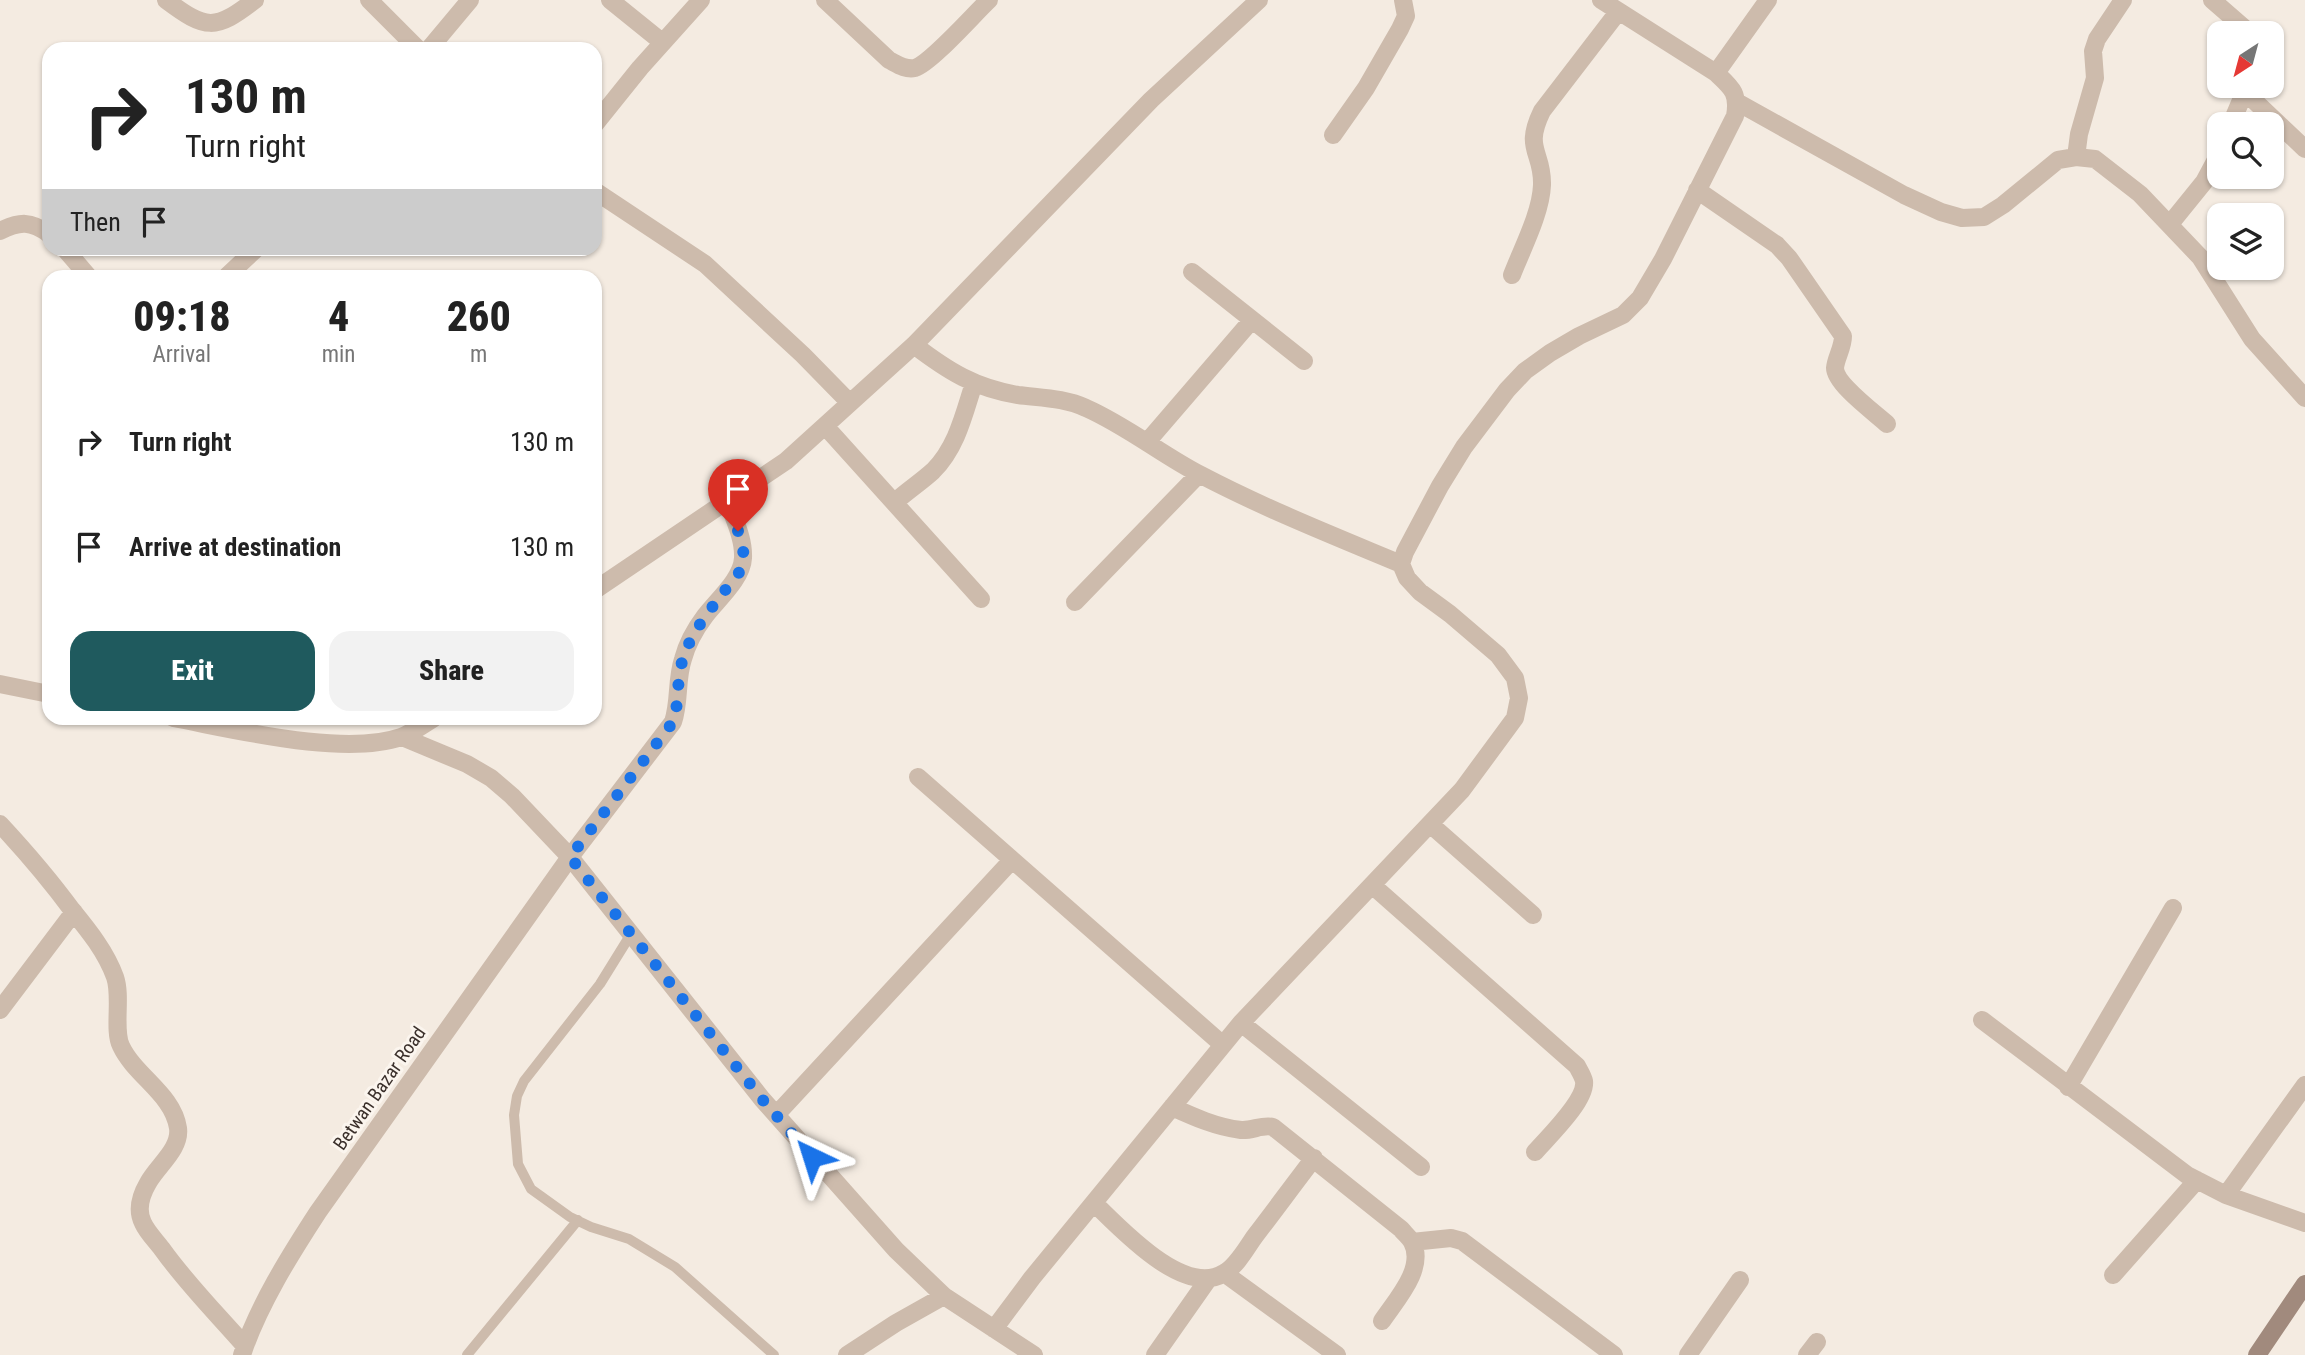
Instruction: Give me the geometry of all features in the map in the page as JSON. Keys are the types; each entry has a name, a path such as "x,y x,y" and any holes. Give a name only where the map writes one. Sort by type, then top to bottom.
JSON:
{"main road":[{"path":"2257,1355 2305,1283"}],"street":[{"path":"166,0 203,23 218,23 235,15 255,0"},
{"path":"369,0 411,42"},
{"path":"435,42 470,0"},
{"path":"610,0 662,42"},
{"path":"602,115 662,42 701,0"},
{"path":"824,0 889,60 901,67 914,68 927,61 989,0"},
{"path":"602,585 786,461 914,345 1151,100 1259,0"},
{"path":"1333,135 1366,88 1400,29 1405,16 1403,0"},
{"path":"1401,565 1413,533 1440,486 1464,447 1507,390 1525,371 1550,353 1623,315 1640,298 1663,259 1735,117 1737,102 1732,88 1716,73 1601,0"},
{"path":"1716,73 1768,0"},
{"path":"2076,157 2079,134 2095,78 2093,51 2123,0"},
{"path":"2212,0 2236,21"},
{"path":"1512,275 1542,187 1541,170 1532,141 1534,128 1542,111 1618,12"},
{"path":"2255,98 2305,149"},
{"path":"1737,102 1904,195 1941,212 1962,218 1984,217 2058,160 2076,157 2095,159 2119,176 2170,224 2200,257 2252,339 2305,398"},
{"path":"2170,224 2207,176"},
{"path":"1697,190 1777,245 1789,258 1843,336 1835,374 1887,424"},
{"path":"602,196 705,264 803,355 850,403"},
{"path":"0,231 24,222 42,229"},
{"path":"71,256 83,270"},
{"path":"233,270 248,256"},
{"path":"1192,272 1304,361"},
{"path":"1147,442 1252,320"},
{"path":"914,345 941,366 974,383 1004,392 1062,400 1083,406 1107,417 1199,474 1293,519 1401,565 1407,578 1420,592 1498,655 1515,678 1519,698 1515,718 1462,790 1241,1023 1032,1278 994,1329"},
{"path":"895,502 933,471 947,453 958,433 974,383"},
{"path":"825,426 982,599"},
{"path":"1075,602 1199,474"},
{"name":"Betwan Bazar Road","path":"244,1350 295,1247 318,1212 570,857 673,722 678,707 682,659 689,643 703,619 737,575 743,562 743,550 728,502"},
{"path":"0,684 42,693"},
{"path":"214,725 321,743 366,743 402,737 422,725"},
{"path":"402,737 448,755 491,778 512,796 570,857 776,1115 896,1250 944,1296 1034,1355"},
{"path":"918,777 1223,1045"},
{"path":"0,824 51,881 108,960 116,980 119,1042 128,1058 164,1098 175,1117 178,1132 172,1150 151,1177 141,1196 143,1223 177,1271 244,1350"},
{"path":"1430,824 1533,915"},
{"path":"776,1115 1012,860"},
{"path":"1372,885 1577,1066 1584,1080 1583,1092 1535,1152"},
{"path":"2068,1087 2173,908"},
{"path":"0,1010 74,912"},
{"path":"1982,1020 2158,1155 2197,1180 2226,1195 2305,1223"},
{"path":"1241,1023 1421,1167"},
{"path":"2226,1195 2305,1084"},
{"path":"1172,1107 1210,1123 1240,1130 1252,1130 1267,1125 1273,1127 1401,1229 1412,1242 1415,1256 1413,1270 1382,1321"},
{"path":"1155,1355 1217,1276 1242,1254 1314,1158"},
{"path":"2113,1275 2197,1180"},
{"path":"1094,1203 1127,1235 1167,1266 1189,1277 1217,1276 1337,1355"},
{"path":"1412,1242 1451,1238 1462,1241 1614,1355"},
{"path":"1688,1355 1740,1280"},
{"path":"847,1355 944,1296"}],"lane":[{"path":"631,934 600,984 524,1081 517,1096 514,1115 518,1164 531,1189 578,1220 629,1239 675,1267 774,1355"},
{"path":"467,1355 578,1220"}],"route":[{"path":"738,531 743,562 737,575 703,619 682,659 678,707 673,722 570,857 762,1099 812,1157"}]}
